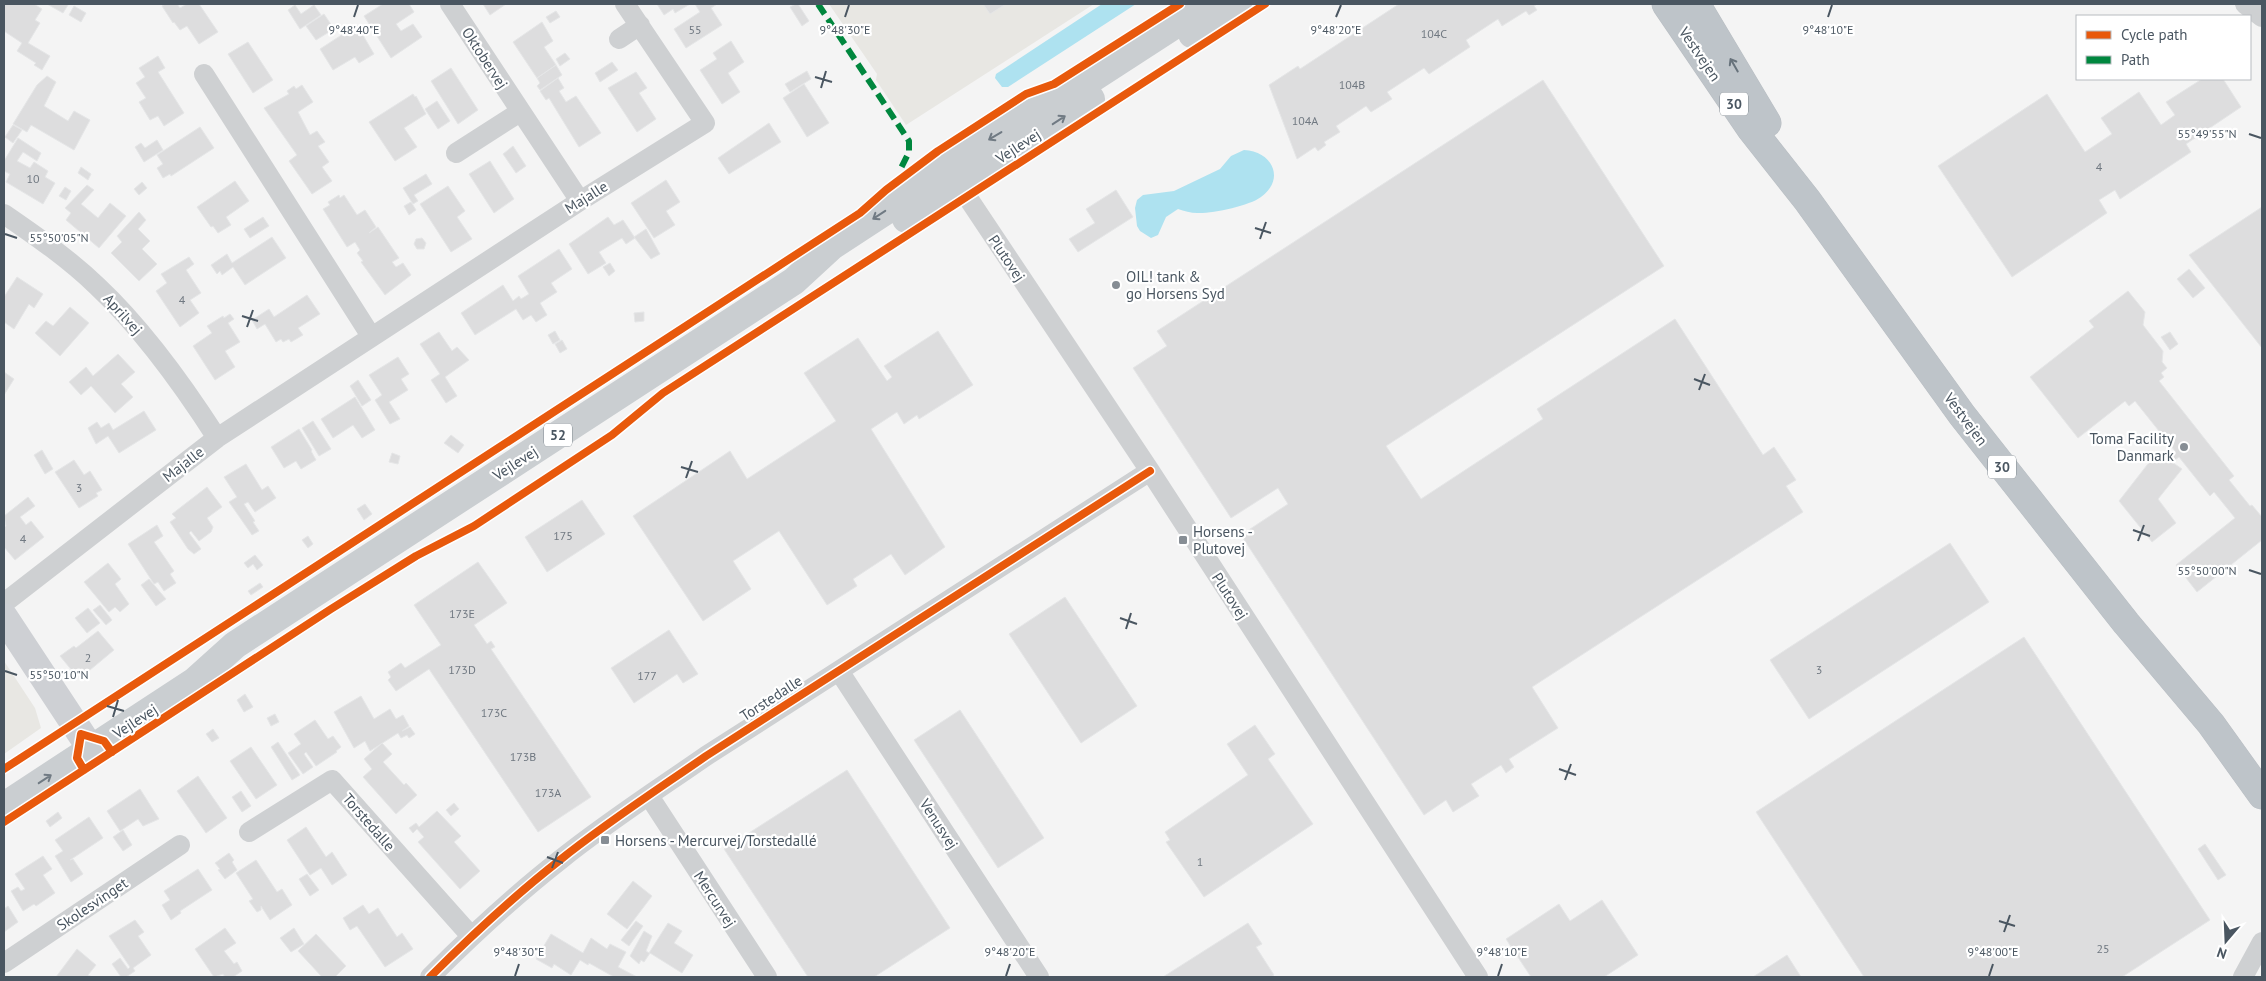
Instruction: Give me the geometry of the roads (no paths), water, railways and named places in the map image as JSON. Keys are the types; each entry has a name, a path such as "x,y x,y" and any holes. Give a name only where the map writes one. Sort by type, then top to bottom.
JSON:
{"highway":[{"name":"Vestvejen","path":"1666,4 1751,129 1808,200 1962,415 2114,608 2211,724 2262,796"},
{"path":"1692,4 1715,34"},
{"name":"Vestvejen","path":"1696,4 1765,119 1808,200"},
{"name":"Vestvejen","path":"2211,724 2262,773"}],"main road":[{"name":"Vejlevej","path":"4,785 195,681 235,646 794,281 846,259 1037,110 1079,87 1207,4"},
{"name":"Vejlevej","path":"953,175 1238,4"},
{"name":"Vejlevej","path":"4,806 86,742"}],"street":[{"name":"Oktobervej","path":"450,4 580,200"},
{"name":"Majalle","path":"4,603 218,438 580,200 704,124 625,4"},
{"path":"2245,4 2262,17"},
{"path":"619,39 640,25"},
{"path":"204,74 371,336"},
{"path":"456,153 520,112"},
{"name":"Plutovej","path":"953,175 1150,471 1478,977"},
{"name":"Aprilvej","path":"4,214 47,244 98,286 157,352 218,438"},
{"name":"Torstedalle","path":"430,977 471,936 562,858 649,796 706,756 1150,471"},
{"path":"4,617 86,742"},
{"name":"Venusvej","path":"839,671 1038,977"},
{"name":"Torstedalle","path":"249,832 332,780 471,936"},
{"name":"Mercurvej","path":"649,796 766,977"},
{"name":"Skolesvinget","path":"4,963 180,845"},
{"path":"2245,977 2262,942"},
{"path":"2245,977 2262,962"}],"water":[{"path":"1102,4 1136,4 1008,87 1002,87 995,78 996,74"},
{"path":"1244,150 1262,155 1272,167 1274,174 1273,182 1269,190 1261,197 1230,209 1211,212 1195,213 1178,209 1166,217 1158,235 1151,238 1140,231 1137,226 1135,208 1137,200 1143,195 1174,191 1220,169 1231,156"}],"place":[{"name":"OIL! tank & go Horsens Syd","path":"1116,285"},
{"name":"Toma Facility Danmark","path":"2184,447"},
{"name":"Horsens - Plutovej","path":"1183,540"},
{"name":"Horsens - Mercurvej/Torstedallé","path":"605,840"}]}
